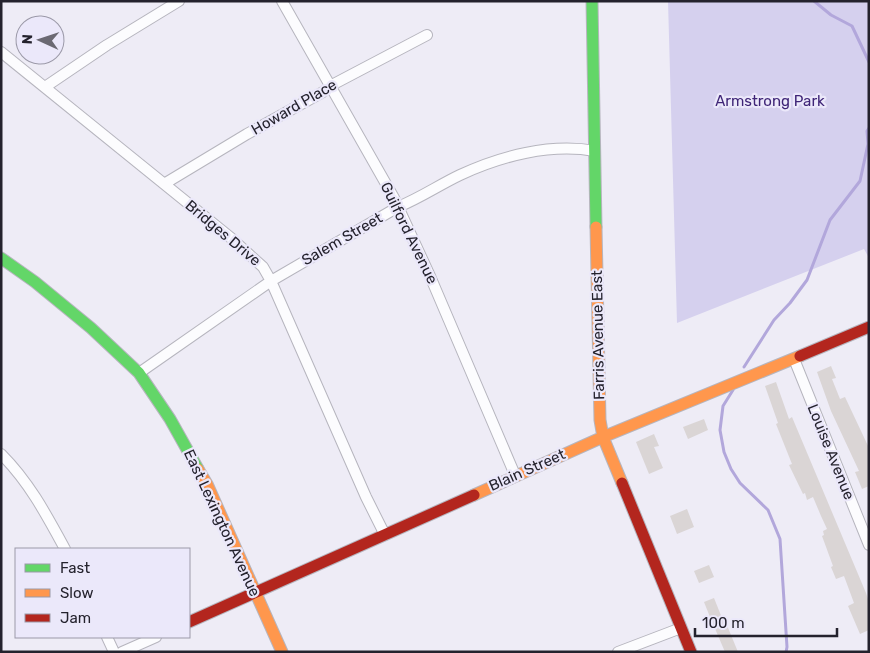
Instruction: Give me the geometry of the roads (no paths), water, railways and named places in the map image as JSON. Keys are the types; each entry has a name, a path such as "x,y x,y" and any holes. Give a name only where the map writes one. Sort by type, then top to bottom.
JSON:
{"street":[{"path":"45,87 107,45 179,1"},
{"name":"Guilford Avenue","path":"282,1 398,207 430,276 515,475"},
{"name":"Farris Avenue East","path":"592,1 600,420 603,437 691,652"},
{"name":"Howard Place","path":"164,184 238,139 323,92 330,86 427,35"},
{"name":"Bridges Drive","path":"1,52 231,238 263,267 271,280 366,497 385,535"},
{"name":"Salem Street","path":"139,373 271,280 398,207 415,200 460,175 500,159 549,149 585,149 595,151"},
{"name":"East Lexington Avenue","path":"1,258 35,282 91,328 139,373 170,419 207,484 282,652"},
{"name":"Blain Street","path":"190,622 515,475 762,370 794,359 869,327"},
{"name":"Louise Avenue","path":"794,359 869,545"},
{"path":"1,454 14,467 41,504 64,548"},
{"path":"618,652 681,628"},
{"path":"107,638 114,652"},
{"path":"122,652 154,638"}],"waterway":[{"path":"814,1 831,15 852,26 869,62"},
{"path":"744,367 774,320 790,303 807,280 830,220 860,181 868,144 867,131 869,128"},
{"path":"733,390 723,406 720,430 724,452 731,469 740,483 768,510 780,539 786,652"}],"park label":[{"name":"Armstrong Park","path":"770,101"}]}
